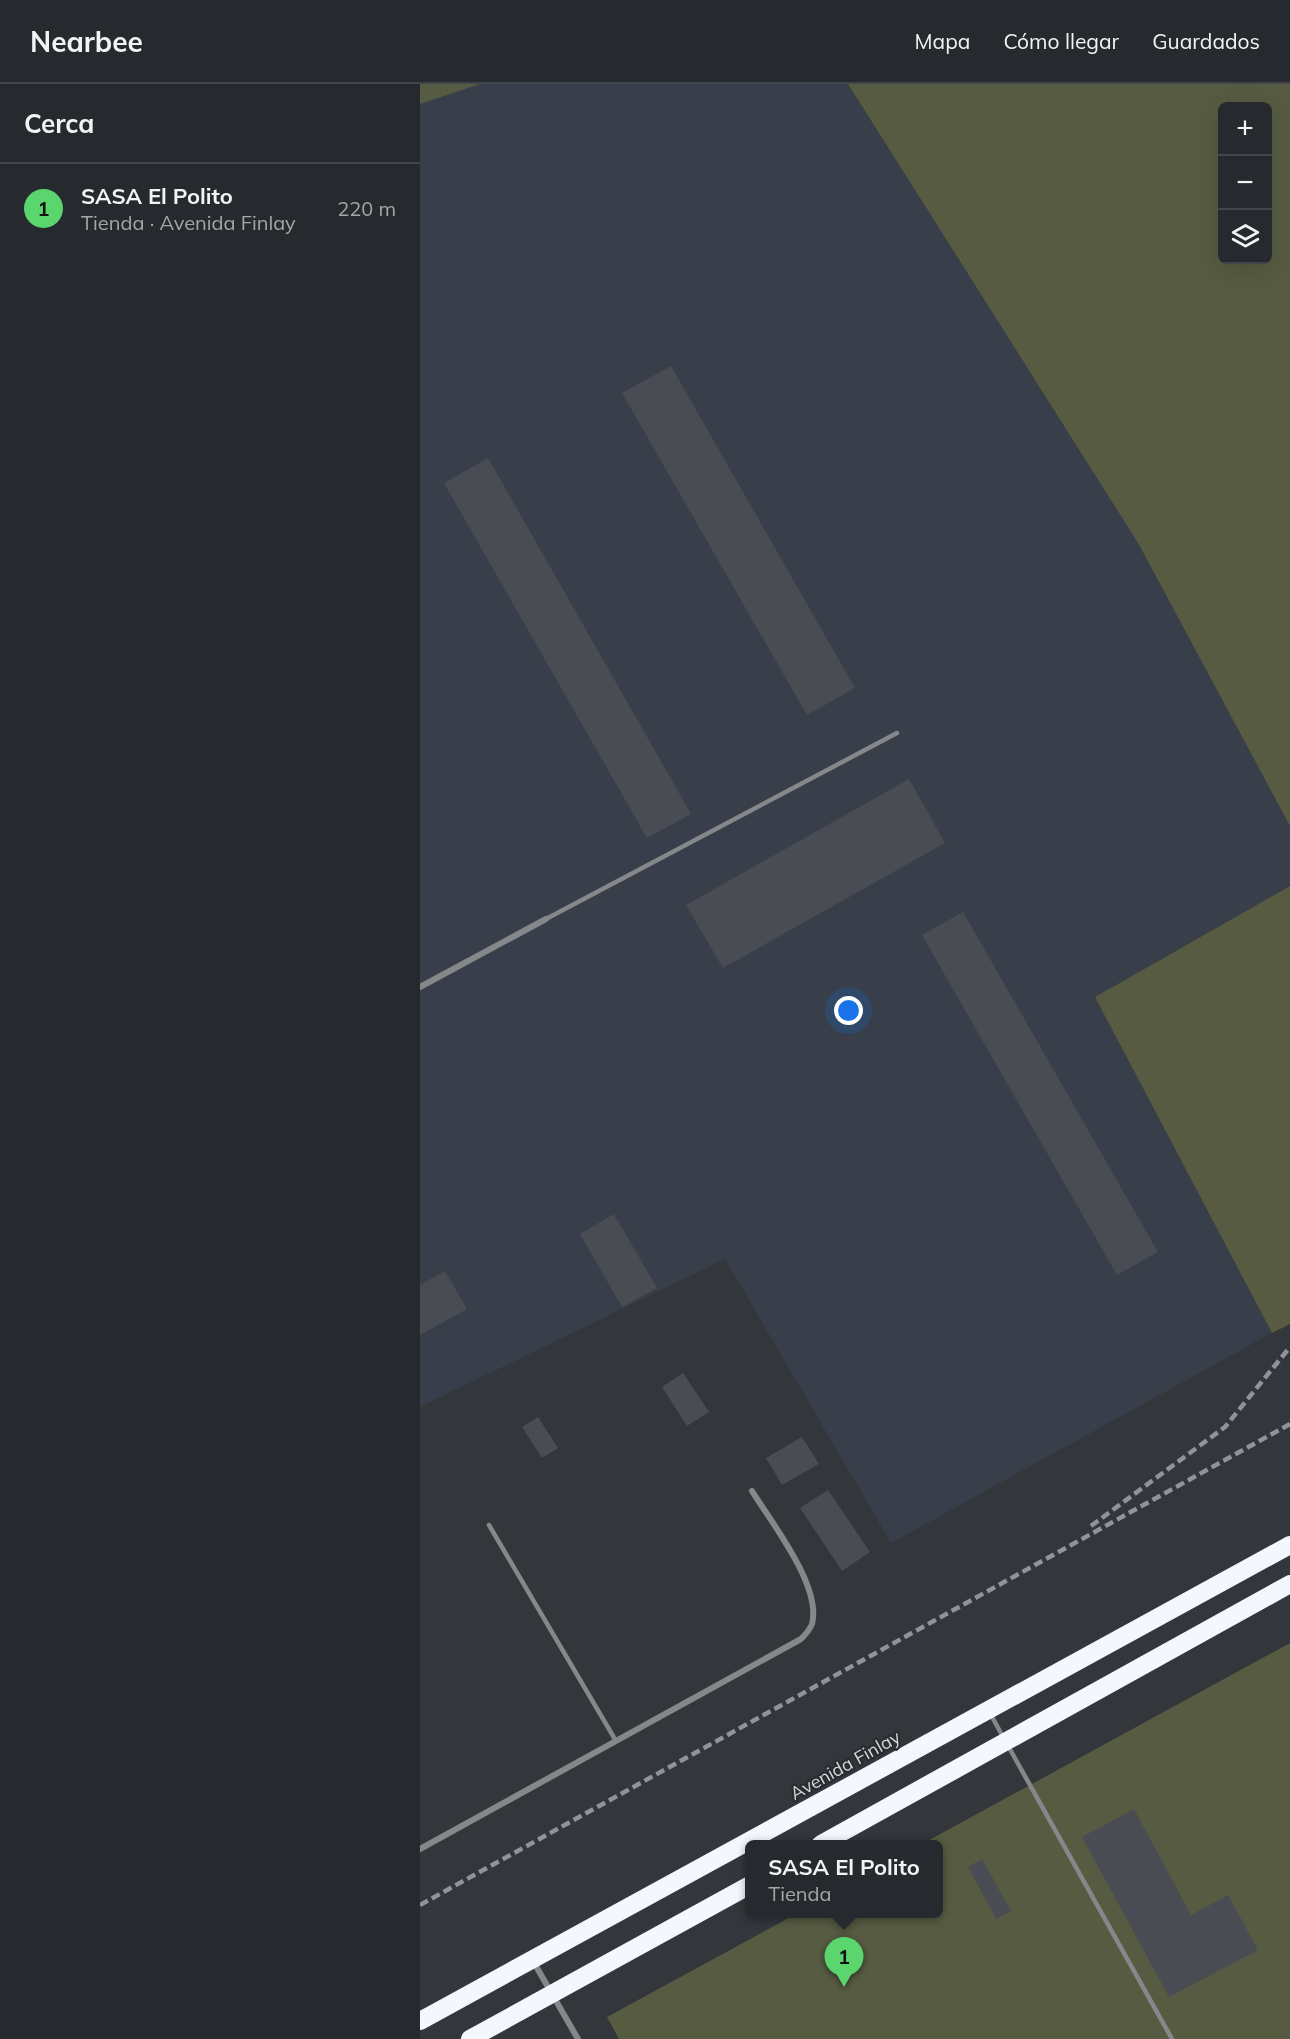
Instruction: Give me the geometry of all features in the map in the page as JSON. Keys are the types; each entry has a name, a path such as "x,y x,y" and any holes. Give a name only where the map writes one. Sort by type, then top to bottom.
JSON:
{"highway":[{"name":"Avenida Finlay","path":"751,1840 1290,1545"},
{"path":"831,1840 1290,1584"},
{"name":"Avenida Finlay","path":"420,2021 745,1844"},
{"path":"470,2039 745,1887"}],"street":[{"path":"420,987 546,919"},
{"path":"420,1849 801,1639 812,1625 812,1604 802,1572 752,1491"},
{"path":"533,1960 578,2039"}],"lane":[{"path":"546,919 897,733"},
{"path":"489,1525 616,1741"},
{"path":"988,1710 1172,2039"}],"shaded area":[{"path":"480,84 848,84 1138,543 1290,826 1290,886 1095,997 1272,1333 891,1543 725,1259 420,1407 420,104"}],"green space":[{"path":"420,84 480,84 420,104"},
{"path":"848,84 1290,84 1290,826 1138,543"},
{"path":"1290,886 1290,1324 1272,1333 1095,997"},
{"path":"1290,1643 1290,2039 619,2039 607,2017 789,1918 943,1918 943,1840 929,1840"}],"building":[{"path":"671,366 855,688 807,715 622,393"},
{"path":"488,458 691,814 647,838 444,483"},
{"path":"909,779 945,843 723,968 686,905"},
{"path":"963,912 1158,1252 1117,1275 922,935"},
{"path":"614,1214 657,1288 622,1307 580,1234"},
{"path":"445,1271 467,1309 420,1335 420,1285"},
{"path":"683,1373 709,1412 687,1426 662,1387"},
{"path":"538,1417 558,1448 542,1458 522,1427"},
{"path":"802,1437 819,1464 782,1485 766,1458"},
{"path":"828,1490 870,1552 842,1571 800,1508"},
{"path":"1134,1809 1191,1915 1228,1895 1258,1950 1169,1997 1082,1837"},
{"path":"982,1859 1011,1911 996,1919 968,1867"}],"railway":[{"path":"1091,1526 1225,1427 1290,1347"},
{"path":"420,1905 1290,1424"}],"place":[{"name":"SASA El Polito","path":"844,1987"}]}
